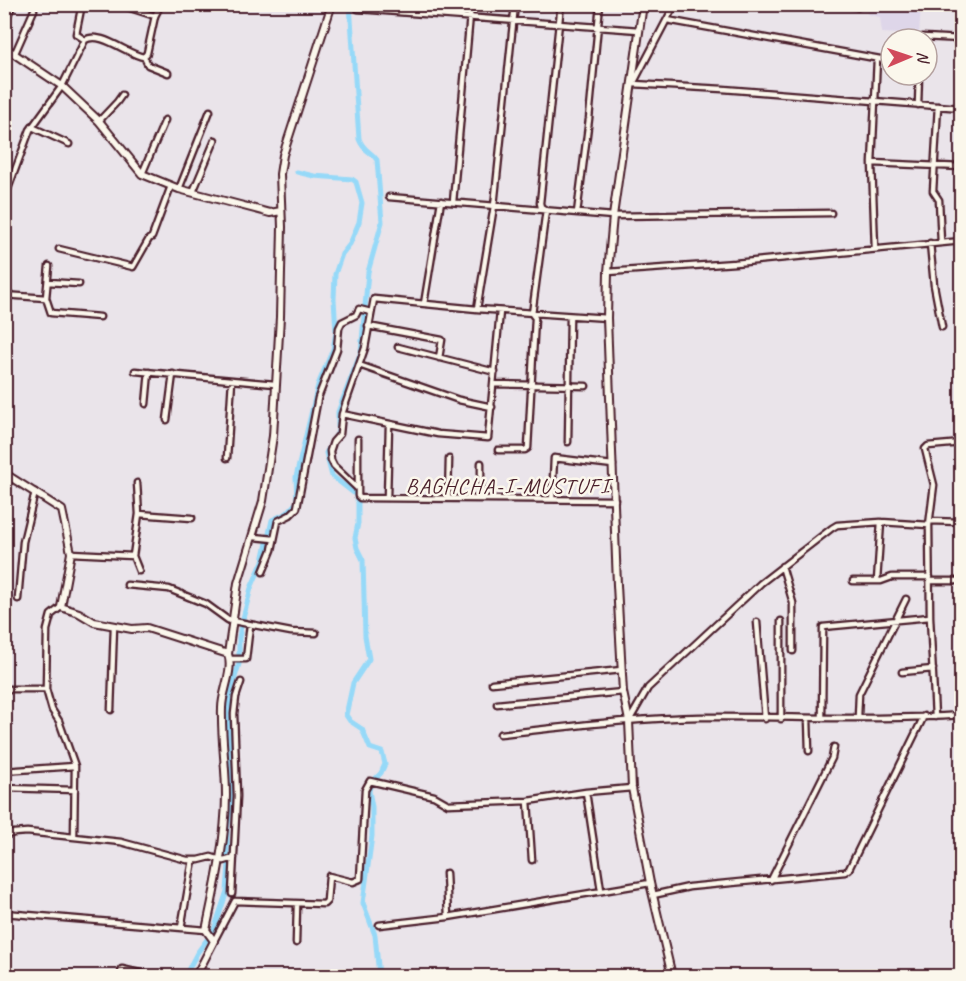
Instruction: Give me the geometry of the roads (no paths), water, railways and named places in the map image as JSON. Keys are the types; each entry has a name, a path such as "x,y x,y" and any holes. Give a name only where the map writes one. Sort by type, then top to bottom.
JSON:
{"street":[{"path":"4,23 13,4"},
{"path":"82,4 76,34 85,40"},
{"path":"118,4 155,16"},
{"path":"144,57 147,53 155,16 161,4"},
{"path":"196,976 210,936 228,796 222,707 236,621 234,602 263,501 273,436 280,317 280,174 283,155 332,4"},
{"path":"453,202 471,4"},
{"path":"477,309 494,206 515,4"},
{"path":"546,210 541,207 540,203 561,4"},
{"path":"577,213 600,4"},
{"path":"643,4 613,216 607,318 617,585 623,692 629,721 632,788 650,883 672,974 644,976"},
{"path":"633,84 675,4"},
{"path":"844,4 858,8"},
{"path":"358,9 639,30"},
{"path":"15,53 34,10"},
{"path":"667,20 877,59 872,163 875,249"},
{"path":"4,197 32,127 62,86 85,40 91,37 99,38 144,57 148,65 168,73"},
{"path":"939,38 962,39"},
{"path":"4,47 62,86 99,121 142,174 179,189 270,213 281,211"},
{"path":"633,84 962,108"},
{"path":"918,105 919,87"},
{"path":"99,121 122,95"},
{"path":"939,106 933,191 939,200 941,243"},
{"path":"179,189 210,111"},
{"path":"142,174 165,120"},
{"path":"32,127 69,144"},
{"path":"194,192 215,140"},
{"path":"872,163 962,167"},
{"path":"59,249 133,267 148,239 152,237 171,186"},
{"path":"389,197 613,216 831,213"},
{"path":"424,304 441,201"},
{"path":"498,450 527,449 535,318 532,314 546,210"},
{"path":"608,272 735,263 961,241 962,250"},
{"path":"930,243 934,285 942,327"},
{"path":"49,266 46,298 51,313 100,316"},
{"path":"48,282 79,284"},
{"path":"4,295 46,298"},
{"path":"358,489 340,473 330,460 333,442 340,434 342,414 359,365 374,299 532,314 607,318"},
{"path":"263,572 278,521 290,515 297,508 318,398 337,349 339,328 342,322 356,315 359,309 371,312"},
{"path":"342,414 438,434 486,438 489,436 501,311"},
{"path":"568,442 570,316"},
{"path":"368,326 442,340 439,358"},
{"path":"398,347 495,372"},
{"path":"359,365 459,400 492,407"},
{"path":"135,371 275,384"},
{"path":"146,404 149,372"},
{"path":"167,420 173,374"},
{"path":"227,458 232,380"},
{"path":"494,384 586,386"},
{"path":"387,497 389,425"},
{"path":"358,439 358,497 615,500"},
{"path":"935,717 930,617 930,523 934,485 926,446 962,443"},
{"path":"552,499 554,458 613,465"},
{"path":"448,498 449,459"},
{"path":"481,463 481,498"},
{"path":"4,472 62,510 71,553 61,607 51,615 47,630 46,689 75,766 74,836"},
{"path":"137,483 140,514 133,556 139,571"},
{"path":"18,599 23,542 35,492"},
{"path":"140,514 192,518"},
{"path":"629,721 648,688 761,583 837,525 881,522 962,522"},
{"path":"878,581 881,522"},
{"path":"254,537 274,539"},
{"path":"71,553 133,556"},
{"path":"782,566 793,603 793,651"},
{"path":"853,581 878,581 892,577 962,581"},
{"path":"126,585 170,590 206,604 224,618 291,632 316,633"},
{"path":"858,717 859,694 906,599"},
{"path":"61,607 94,622 147,628 231,657 246,659 248,624"},
{"path":"822,718 823,627 930,617"},
{"path":"781,621 781,719"},
{"path":"757,622 765,719"},
{"path":"111,710 114,626"},
{"path":"902,672 933,669"},
{"path":"492,683 622,670"},
{"path":"232,894 237,796 234,714 241,682"},
{"path":"4,688 46,689"},
{"path":"496,704 623,692"},
{"path":"500,734 629,721 700,717 808,719 962,715"},
{"path":"653,895 689,887 840,873 849,869 924,716"},
{"path":"808,719 809,751"},
{"path":"771,880 832,758 834,747"},
{"path":"4,771 75,766"},
{"path":"210,936 235,901 297,905 327,903 329,876 353,882 360,879 365,790 370,782 434,796 448,804 528,801 632,788"},
{"path":"4,788 75,790"},
{"path":"586,792 601,890"},
{"path":"228,796 237,796"},
{"path":"528,801 532,860"},
{"path":"4,836 27,832 74,836 121,842 193,860 211,857 221,861 233,858"},
{"path":"181,928 193,860"},
{"path":"446,873 448,917"},
{"path":"379,925 448,917 650,883"},
{"path":"296,943 297,905"},
{"path":"4,912 120,924 157,925 181,928 210,936"},
{"path":"120,976 122,969 153,976"}],"waterway":[{"path":"350,4 359,139 377,160 382,222 368,272 361,352 338,412 338,432 326,453 332,476 355,494 358,503 355,538 363,560 365,636 369,659 353,683 346,715 350,721 362,729 370,748 382,752 385,764 381,773 371,783 369,791 372,807 372,836 363,903 375,935 379,976"},
{"path":"185,976 197,953 214,930 227,891 229,864 227,830 233,791 229,697 239,664 241,626 251,588 263,561 272,520 287,513 297,502 296,477 318,385 333,349 336,332 335,274 342,254 350,244 359,222 362,203 356,182 352,179 314,176 297,172"}],"district":[{"name":"BAGHCHA-I-MUSTUFI","path":"508,486"}]}
